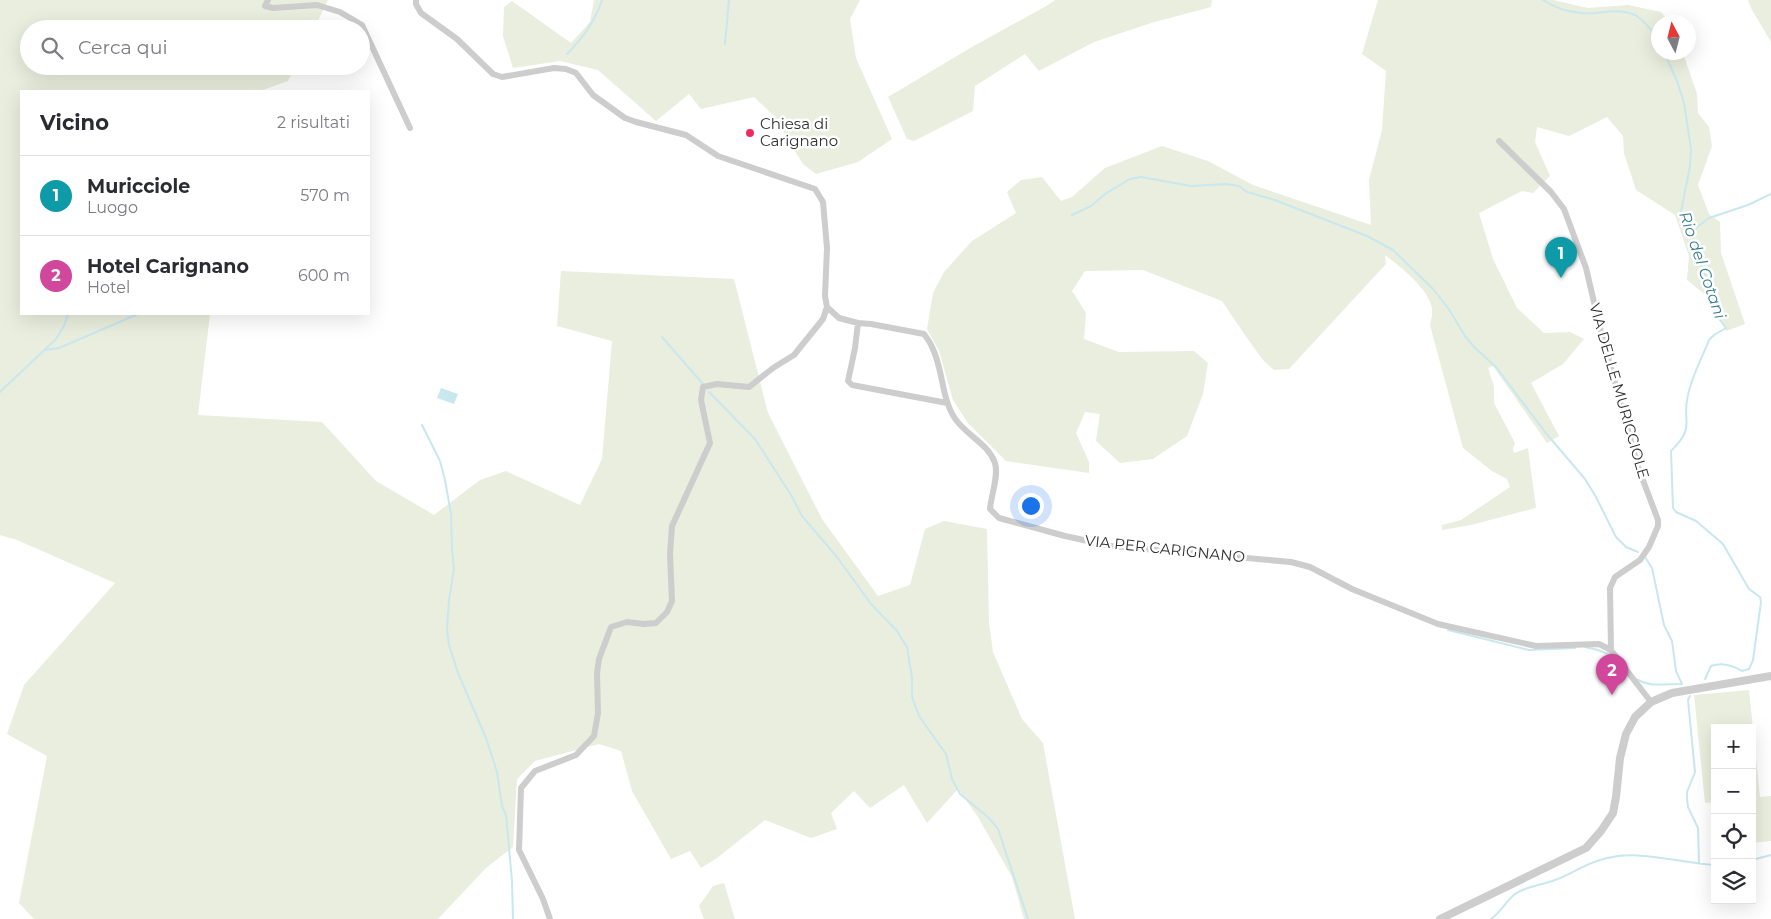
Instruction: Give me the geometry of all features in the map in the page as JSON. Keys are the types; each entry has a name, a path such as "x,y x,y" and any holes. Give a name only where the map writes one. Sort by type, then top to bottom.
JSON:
{"street":[{"path":"268,0 265,6 273,8 317,6 340,12 354,20"},
{"path":"414,1 421,13 457,38 493,74 502,77 537,70 566,69 576,74 593,95 625,118 686,135 718,156 815,189 823,202 827,239 825,296 827,307 819,324 794,355 749,387 717,384 703,387 701,400 710,443 672,526 670,554 672,601 667,612 656,622 644,624 627,622 610,627 599,659 597,673 598,713 594,736 576,755 535,771 521,788 519,850 543,899 550,919"},
{"path":"370,42 410,128"},
{"name":"VIA DELLE MURICCIOLE","path":"1499,141 1551,192 1564,210 1586,268 1601,332 1638,467 1658,520 1658,526 1649,547 1640,560 1615,577 1610,588 1611,650"},
{"name":"VIA PER CARIGNANO","path":"827,307 839,318 924,334 933,348 947,402 953,417 962,428 981,444 994,462 996,470 990,509 999,518 1111,546 1291,562 1310,567 1352,589 1438,624 1536,646 1598,644 1611,650"},
{"path":"858,323 848,381 852,385 947,402"},
{"path":"1611,650 1651,702"},
{"path":"1440,919 1586,848 1613,813 1620,758 1626,734 1634,717 1651,702 1672,693 1771,676"}],"green space":[{"path":"0,0 328,0 318,20 20,20 20,75 291,75 288,81 263,90 20,90 20,315 210,315 198,415 322,422 376,481 434,515 480,480 506,471 580,505 602,459 612,341 557,326 561,271 734,279 768,413 822,519 878,596 910,585 925,529 944,521 987,529 989,623 993,652 1022,719 1043,743 1075,919 1024,919 1012,877 978,817 958,789 927,823 904,785 870,808 854,791 831,813 837,829 811,838 765,820 717,858 701,868 690,851 671,859 632,791 621,751 599,744 535,761 517,779 513,847 486,868 438,919 34,919 19,903 47,756 7,734 24,685 115,583 17,540 0,535"},
{"path":"594,0 860,0 850,19 856,58 892,139 858,162 816,174 803,164 773,115 754,97 701,109 689,94 656,121 598,70 560,61 513,68 503,36 504,7 512,1 571,43 590,22"},
{"path":"1055,0 1212,0 1211,7 1151,23 1094,42 1039,71 1025,54 975,86 973,111 914,141 907,139 888,97"},
{"path":"1378,0 1553,0 1588,8 1628,5 1661,12 1663,15 1651,15 1651,60 1685,60 1697,94 1698,113 1709,127 1712,146 1698,185 1709,214 1720,222 1721,253 1745,324 1726,331 1709,298 1687,280 1689,256 1675,215 1636,190 1624,153 1623,136 1607,117 1569,136 1537,127 1535,142 1550,176 1533,193 1522,191 1479,213 1493,259 1517,308 1544,333 1570,332 1584,339 1563,364 1531,383 1559,436 1547,443 1493,366 1488,368 1494,387 1494,403 1515,443 1514,453 1528,448 1536,508 1471,525 1442,530 1442,525 1461,520 1510,487 1507,479 1492,471 1463,448 1430,325 1432,309 1430,302 1420,286 1385,255 1386,264 1289,369 1274,370 1263,360 1222,301 1143,270 1085,271 1072,291 1086,313 1084,339 1119,352 1194,351 1208,363 1203,394 1187,436 1153,459 1120,463 1096,441 1100,414 1085,412 1076,433 1089,462 1089,473 1006,461 967,422 953,400 939,351 927,329 933,293 944,272 972,241 1016,213 1007,192 1021,180 1042,177 1061,201 1072,197 1105,168 1162,146 1208,161 1253,185 1371,225 1369,180 1382,130 1386,71 1362,54"},
{"path":"1748,0 1771,0 1771,42 1751,8"},
{"path":"1749,690 1752,724 1711,724 1711,802 1705,803 1694,695"},
{"path":"1756,758 1760,797 1771,796 1771,841 1756,843"},
{"path":"724,883 735,919 704,919 699,906 713,886"}],"water":[{"path":"441,388 458,394 454,404 437,398"}],"waterway":[{"path":"567,54 588,29 602,0"},
{"path":"725,44 729,0"},
{"name":"Rio del Cotani","path":"1543,0 1555,7 1575,12 1616,11 1630,13 1638,17 1651,30"},
{"name":"Rio del Cotani","path":"1668,60 1684,103 1691,149 1690,166 1681,212 1720,320 1726,328 1709,340 1690,388 1686,404 1687,424 1684,435 1671,451 1673,508 1676,512 1696,521 1723,544 1749,589 1760,597 1761,602 1753,660 1749,669 1742,671 1719,664 1711,666 1705,679"},
{"path":"1072,215 1091,206 1105,194 1130,179 1141,177 1191,186 1226,184 1239,186 1247,192 1275,200 1367,236 1393,250 1433,289 1448,308 1465,336 1496,367 1545,432 1585,479 1616,537 1626,547 1638,552"},
{"path":"1689,233 1709,218 1748,205 1771,194"},
{"path":"0,392 56,339 64,326 68,315"},
{"path":"46,350 59,348 136,315"},
{"path":"662,337 703,384"},
{"path":"709,392 755,439 791,495 802,516 837,557 871,604 897,631 907,647 912,678 912,697 919,716 946,754 952,779 960,794 989,818 998,829 1028,919"},
{"path":"422,425 440,461 451,514 454,569 447,629 449,645 458,673 486,738 497,772 502,806 506,815 512,881 513,919"},
{"path":"1638,680 1654,684 1682,684 1676,671 1672,641 1664,625 1652,568 1645,557"},
{"path":"1448,630 1529,650 1575,648"},
{"path":"1585,647 1611,655"},
{"name":"Rio del Cotani","path":"1690,696 1688,700 1695,772 1687,792 1687,799 1688,807 1698,828 1699,863"},
{"path":"1491,919 1519,891 1555,880 1591,863 1611,857 1626,855 1656,857 1711,865"},
{"path":"1756,859 1771,855"}],"place":[{"name":"Chiesa di Carignano","path":"750,133"},
{"name":"Muricciole","path":"1561,278"},
{"name":"Hotel Carignano","path":"1612,695"}]}
